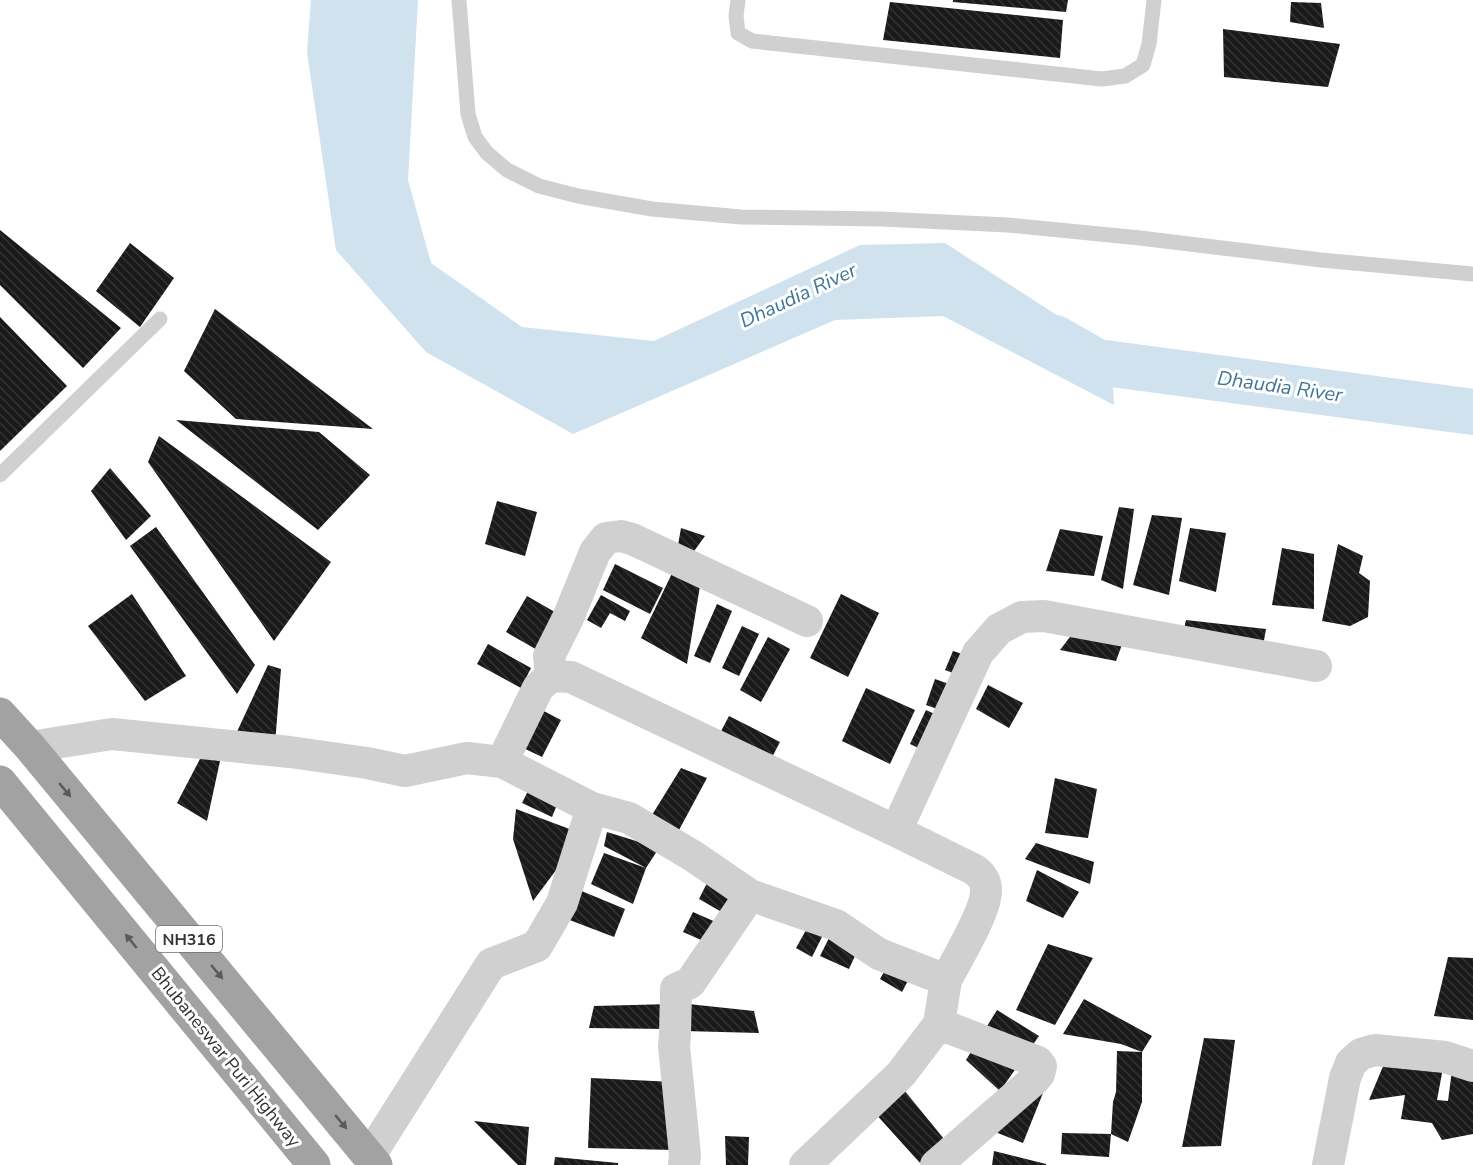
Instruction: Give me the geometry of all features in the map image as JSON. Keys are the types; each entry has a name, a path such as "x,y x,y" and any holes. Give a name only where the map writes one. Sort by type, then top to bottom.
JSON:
{"highway":[{"name":"NH316","path":"0,714 30,747 372,1161"},
{"name":"Bhubaneswar Puri Highway","path":"0,782 314,1165"}],"street":[{"path":"551,676 549,656 596,552 606,538 621,536 632,539 807,621"},
{"path":"897,831 978,653 999,629 1022,617 1044,616 1316,666"},
{"path":"502,762 538,688 551,676 571,677 897,831 975,870 984,878 986,891 981,912 946,980 939,1024 902,1074 805,1165"},
{"path":"30,747 112,734 290,752 405,771 467,758 502,762 592,808 629,818 693,856 750,895 836,925 879,954 946,980"},
{"path":"372,1161 491,964 537,946 562,903 592,808"},
{"path":"684,1165 685,1155 674,1046 676,989 690,983 750,895"},
{"path":"939,1024 1032,1059 1041,1066 1034,1080 944,1164"},
{"path":"1328,1165 1345,1078 1351,1063 1361,1054 1375,1050 1445,1057 1473,1066"}],"lane":[{"path":"459,0 468,114 475,137 487,153 507,170 539,186 578,196 652,209 705,214 1008,225 1321,260 1473,274"},
{"path":"738,0 736,16 738,33 752,40 1102,79 1125,76 1143,64 1149,44 1154,0"},
{"path":"0,475 160,319"}],"water":[{"path":"311,0 418,0 408,180 431,263 522,327 654,341 860,245 945,243 1111,350 1114,405 943,316 835,320 573,434 426,352 336,250 307,52"}],"building":[{"path":"953,0 1068,0 1066,12 953,2"},
{"path":"890,2 1063,20 1060,58 883,40"},
{"path":"1291,2 1321,3 1324,28 1290,22"},
{"path":"1223,29 1340,44 1328,87 1224,77"},
{"path":"0,230 121,328 83,368 0,285"},
{"path":"130,243 174,278 140,327 96,291"},
{"path":"215,309 373,429 236,419 184,371"},
{"path":"0,317 67,386 0,451"},
{"path":"176,420 319,432 370,475 318,530"},
{"path":"159,436 331,562 274,641 148,462"},
{"path":"110,468 151,516 126,540 91,491"},
{"path":"497,501 537,512 525,556 485,544"},
{"path":"1119,507 1134,509 1123,589 1101,580"},
{"path":"1152,515 1182,518 1169,595 1133,585"},
{"path":"156,527 255,665 237,694 130,546"},
{"path":"681,528 705,536 692,554 677,551"},
{"path":"1190,528 1226,533 1216,592 1179,581"},
{"path":"1060,529 1103,536 1094,576 1046,571"},
{"path":"1338,544 1363,556 1359,573 1370,581 1368,617 1350,626 1322,621"},
{"path":"1282,548 1314,554 1314,609 1272,605"},
{"path":"615,564 663,588 650,614 603,590"},
{"path":"675,567 700,586 687,664 641,638"},
{"path":"132,594 186,676 145,701 88,626"},
{"path":"841,594 879,613 848,677 810,658"},
{"path":"601,595 630,611 625,621 610,613 601,628 587,620"},
{"path":"527,596 560,615 539,651 506,632"},
{"path":"717,604 732,611 710,663 694,656"},
{"path":"1186,620 1266,629 1263,646 1183,633"},
{"path":"742,626 759,634 739,676 722,668"},
{"path":"1076,629 1123,642 1116,661 1060,650"},
{"path":"768,637 790,649 761,702 740,690"},
{"path":"488,644 531,668 521,688 477,664"},
{"path":"953,651 975,658 966,678 945,670"},
{"path":"268,665 281,669 275,744 235,736"},
{"path":"935,679 952,685 943,711 926,705"},
{"path":"988,685 1023,703 1009,728 976,709"},
{"path":"866,688 915,710 890,764 842,741"},
{"path":"536,707 561,720 542,757 517,745"},
{"path":"926,710 948,720 931,754 910,744"},
{"path":"729,716 780,742 769,763 718,737"},
{"path":"201,757 220,761 207,821 177,803"},
{"path":"681,768 707,778 679,830 652,815"},
{"path":"1055,778 1097,789 1088,838 1045,833"},
{"path":"530,787 559,800 552,817 522,803"},
{"path":"516,809 583,834 533,901 513,839"},
{"path":"607,832 659,848 646,868 604,846"},
{"path":"1036,843 1094,862 1090,884 1025,859"},
{"path":"604,853 646,868 633,904 591,884"},
{"path":"1037,870 1079,892 1063,918 1026,901"},
{"path":"710,877 739,893 727,915 699,899"},
{"path":"579,890 625,909 614,937 567,919"},
{"path":"693,912 718,923 708,943 683,932"},
{"path":"810,923 825,931 812,957 796,948"},
{"path":"832,932 860,945 849,969 820,956"},
{"path":"1048,944 1093,958 1055,1025 1016,1010"},
{"path":"1448,957 1473,958 1473,1020 1434,1016"},
{"path":"890,961 912,973 902,992 880,979"},
{"path":"1084,999 1152,1036 1142,1052 1121,1044 1063,1034"},
{"path":"679,1003 754,1011 759,1033 684,1031"},
{"path":"671,1004 667,1029 589,1028 594,1006"},
{"path":"997,1010 1039,1036 1000,1091 966,1060"},
{"path":"1204,1038 1235,1040 1221,1146 1182,1147"},
{"path":"1117,1051 1142,1052 1142,1102 1128,1142 1111,1134 1116,1092"},
{"path":"1445,1057 1437,1100 1448,1101 1452,1070 1473,1071 1473,1134 1442,1140 1432,1123 1401,1119 1405,1095 1369,1100 1386,1059"},
{"path":"591,1078 674,1082 674,1150 588,1148"},
{"path":"904,1090 944,1139 920,1163 874,1112"},
{"path":"1043,1093 1023,1143 990,1130"},
{"path":"474,1121 529,1127 526,1165 518,1165"},
{"path":"1062,1133 1111,1134 1109,1157 1061,1154"},
{"path":"725,1136 749,1137 748,1165 726,1165"},
{"path":"994,1151 1046,1164 1046,1165 992,1165"},
{"path":"555,1157 618,1163 618,1165 554,1165"}],"waterway":[{"name":"Dhaudia River","path":"1055,338 1097,362 1473,412"}]}
